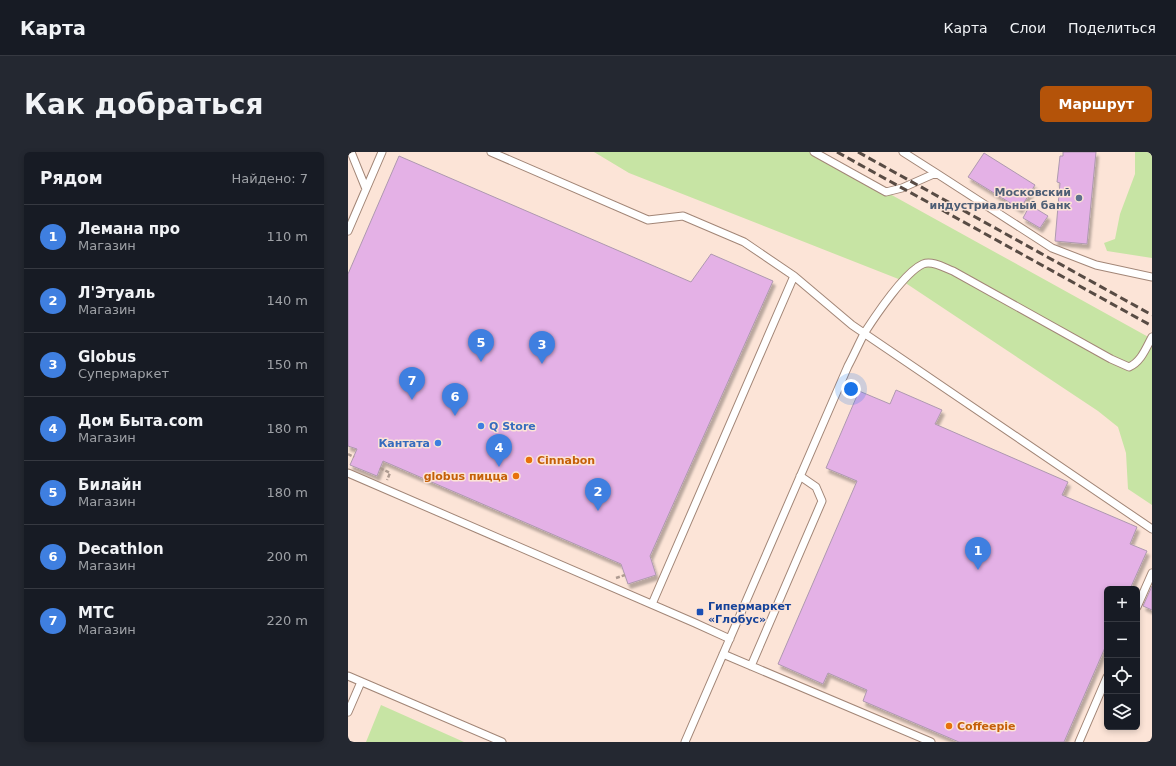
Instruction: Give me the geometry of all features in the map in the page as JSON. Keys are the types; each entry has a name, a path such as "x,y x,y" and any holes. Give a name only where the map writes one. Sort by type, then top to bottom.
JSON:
{"lane":[{"path":"351,152 366,190"},
{"path":"348,231 382,152"},
{"path":"491,152 648,220 684,216 744,242 794,276 852,325 1152,529"},
{"path":"814,152 886,192 902,188 936,173"},
{"path":"903,152 1052,248 1096,265 1152,277"},
{"path":"685,742 835,394 864,333 905,279 923,264 928,263 953,271 1111,360 1129,368 1140,359 1152,337"},
{"path":"652,604 794,276"},
{"path":"348,473 730,639"},
{"path":"751,666 822,500 816,486 800,476"},
{"path":"1140,600 1152,573"},
{"path":"723,654 930,742"},
{"path":"348,676 502,742"},
{"path":"348,712 361,682"},
{"path":"1079,742 1104,684"}],"path":[{"path":"348,454 354,457"},
{"path":"380,468 390,473 384,488"}],"green space":[{"path":"594,152 814,152 1152,339 1152,505 1128,489 1126,453 1118,427 1098,411 901,280 629,173"},
{"path":"1135,152 1152,152 1152,258 1107,251 1104,243 1115,239 1120,214 1135,174"},
{"path":"381,705 464,742 366,742"}],"building":[{"path":"1063,152 1096,152 1087,244 1055,241 1060,183 1057,182 1060,156 1063,156"},
{"path":"984,153 1035,185 1020,209 968,177"},
{"path":"399,156 691,282 711,254 773,281 650,556 656,575 628,584 621,564 383,461 377,476 350,465 357,449 348,446 348,274"},
{"path":"1030,205 1048,216 1040,228 1023,218"},
{"path":"896,390 942,410 935,424 1068,482 1062,495 1137,527 1130,544 1147,551 1131,586 1104,586 1104,650 1064,742 959,742 863,701 867,690 828,673 823,684 778,664 857,481 826,468 859,391 890,404"},
{"path":"1152,586 1152,610 1143,606"}],"railway":[{"path":"837,152 1152,326"},
{"path":"858,152 1152,315"}],"place":[{"name":"Московский индустриальный банк","path":"1079,198"},
{"name":"Билайн","path":"481,362"},
{"name":"Globus","path":"542,364"},
{"name":"МТС","path":"412,400"},
{"name":"Deсathlon","path":"455,416"},
{"name":"Q Store","path":"481,426"},
{"name":"Кантата","path":"438,443"},
{"name":"Cinnabon","path":"529,460"},
{"name":"Дом Быта.com","path":"499,467"},
{"name":"globus пицца","path":"516,476"},
{"name":"Л'Этуаль","path":"598,511"},
{"name":"Лемана про","path":"978,570"},
{"name":"Гипермаркет «Глобус»","path":"700,612"},
{"name":"Coffeepie","path":"949,726"}]}
